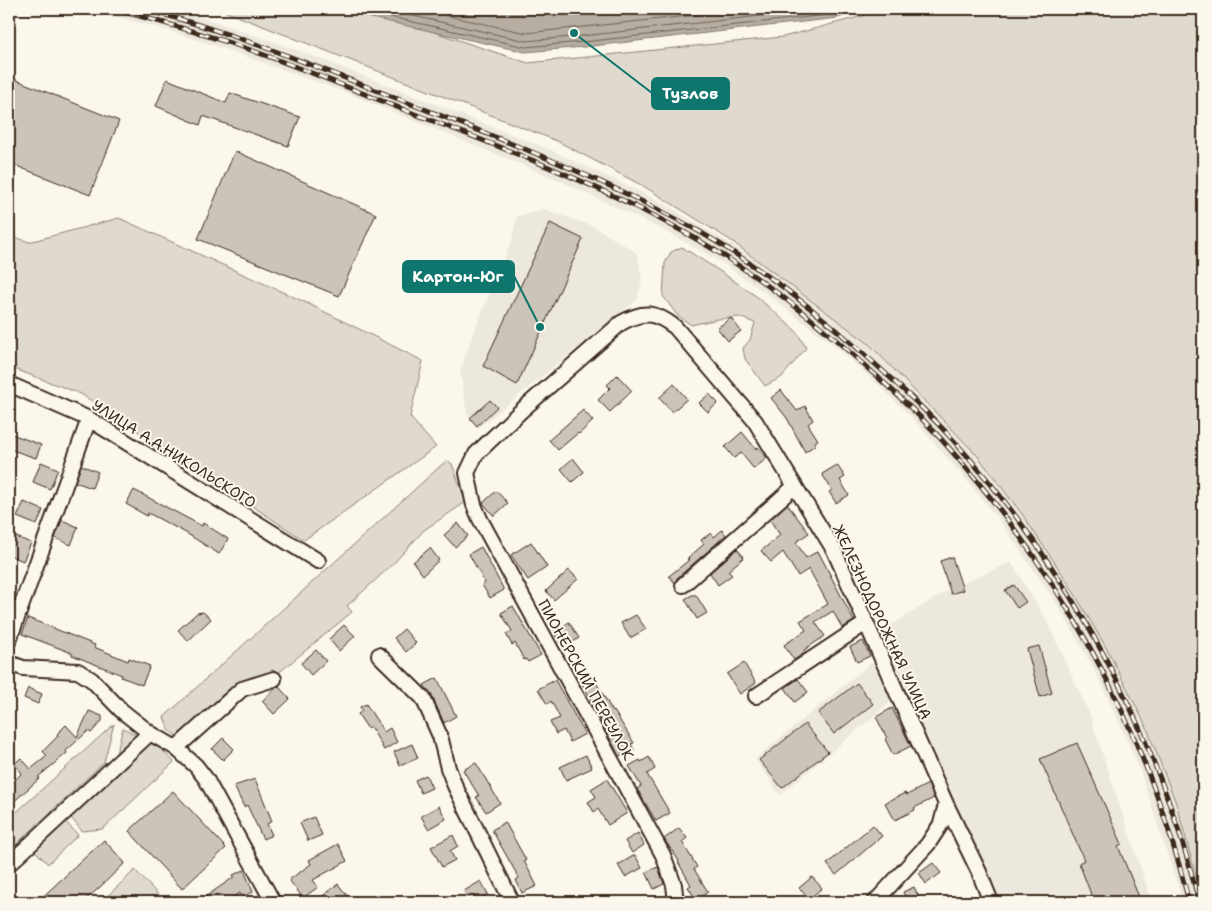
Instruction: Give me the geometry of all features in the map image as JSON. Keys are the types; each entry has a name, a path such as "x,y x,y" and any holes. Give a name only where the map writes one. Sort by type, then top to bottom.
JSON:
{"street":[{"name":"ЖЕЛЕЗНОДОРОЖНАЯ УЛИЦА","path":"467,473 476,454 482,448 621,322 634,316 648,314 662,318 675,327 755,421 834,550 991,902"},
{"name":"УЛИЦА А.А.НИКОЛЬСКОГО","path":"9,384 89,418 318,561"},
{"path":"9,640 89,418"},
{"name":"ПИОНЕРСКИЙ ПЕРЕУЛОК","path":"467,473 474,505 480,519 663,855 674,885 676,902"},
{"path":"683,585 795,486"},
{"path":"756,696 866,623"},
{"path":"379,655 423,698 440,736 448,768 455,786 512,902"},
{"path":"9,662 23,668 78,672 92,680 122,711 150,733 176,748 196,766 206,779 273,902"},
{"path":"176,748 242,689 274,679"},
{"path":"9,864 150,733"},
{"path":"875,902 928,844 941,824 946,804"}],"shaded area":[{"path":"85,9 167,9 208,19 306,53 553,151 660,201 758,261 869,344 977,455 1022,514 1067,581 1107,649 1146,726 1176,803 1203,902 1183,902 1139,768 1102,684 1053,598 999,520 969,483 916,422 839,349 763,291 721,262 655,226 561,181 349,94 225,49 167,30"},
{"path":"219,9 364,9 528,63 783,37 889,9 1203,9 1203,901 1176,803 1146,726 1107,649 1067,581 1022,514 977,455 869,344 730,240 645,187 557,141"},
{"path":"544,209 595,227 637,253 642,280 637,300 477,429 467,413 460,372 472,336 512,240 517,216"},
{"path":"119,218 309,304 423,361 410,417 436,447 304,540 81,394 9,367 9,235 29,242"},
{"path":"682,247 756,296 797,332 806,348 782,377 765,386 745,359 743,348 750,340 755,323 739,317 691,325 677,315 663,296 665,263 671,252"},
{"path":"447,460 452,464 466,502 424,530 393,564 347,606 352,612 276,675 240,683 180,739 169,730 164,717"},
{"path":"952,557 961,584 1011,562 1047,621 1089,713 1152,902 995,902 877,634 950,589 940,561"},
{"path":"872,662 892,701 780,795 755,759"},
{"path":"114,724 104,762 9,851 9,819"},
{"path":"123,728 139,736 115,757"},
{"path":"149,737 174,762 103,829 82,831 67,813"},
{"path":"61,817 78,835 48,864 30,846"},
{"path":"135,870 165,902 101,902"}],"water":[{"path":"353,9 863,9 838,18 525,52 371,18"}],"building":[{"path":"9,77 119,121 90,195 9,163"},
{"path":"167,79 226,103 230,93 300,117 288,146 203,116 200,125 156,106"},
{"path":"235,151 376,214 339,296 198,239"},
{"path":"550,223 583,239 517,385 483,366"},
{"path":"731,318 741,331 728,341 717,328"},
{"path":"617,375 632,391 610,412 598,400 610,388 607,385"},
{"path":"674,384 687,399 672,412 659,398"},
{"path":"781,390 797,411 805,406 813,420 808,424 818,440 815,442 815,445 805,452 787,418 771,398"},
{"path":"709,394 718,403 708,412 699,403"},
{"path":"490,400 497,407 477,426 470,418"},
{"path":"583,410 593,421 558,450 549,440"},
{"path":"742,432 756,449 758,447 767,458 754,469 741,453 734,458 725,447"},
{"path":"9,433 41,445 36,458 9,449"},
{"path":"573,458 584,472 572,482 561,469"},
{"path":"41,462 58,469 50,489 33,482"},
{"path":"81,465 98,472 92,488 75,482"},
{"path":"837,465 845,477 840,480 849,495 836,503 829,492 832,490 822,474"},
{"path":"134,490 202,526 203,523 228,539 219,554 186,533 148,513 147,516 126,504"},
{"path":"496,491 508,503 494,516 483,503"},
{"path":"24,502 43,510 37,525 17,517"},
{"path":"787,504 809,533 796,542 806,558 818,551 854,621 842,628 833,611 815,622 825,636 804,650 806,652 794,660 784,645 806,630 800,621 828,604 809,569 798,576 783,552 771,562 761,551 780,535 770,520"},
{"path":"62,520 78,527 71,545 55,538"},
{"path":"458,523 468,536 455,547 444,535"},
{"path":"722,530 726,535 677,578 675,583 669,576 689,560 687,559 704,544 701,540 711,533 714,537"},
{"path":"14,536 31,543 23,561 9,555 9,549"},
{"path":"531,542 547,567 528,580 511,555"},
{"path":"481,547 504,590 490,598 482,585 485,583 469,554"},
{"path":"430,548 439,560 423,575 413,562"},
{"path":"737,549 744,557 728,571 732,575 718,585 710,573"},
{"path":"952,557 963,590 951,594 940,561"},
{"path":"569,570 578,579 554,600 546,591"},
{"path":"1014,585 1026,602 1017,608 1005,590"},
{"path":"696,595 707,613 697,619 685,599"},
{"path":"513,606 541,655 528,662 526,659 524,660 515,643 512,645 506,634 512,631 501,613"},
{"path":"203,612 211,619 188,641 178,630 197,613"},
{"path":"636,615 646,629 630,638 621,623"},
{"path":"28,618 95,645 94,647 128,661 129,658 150,666 142,685 72,655 72,653 22,634"},
{"path":"569,622 579,638 564,648 554,633"},
{"path":"344,625 355,636 339,651 329,639"},
{"path":"404,629 416,643 406,652 394,638"},
{"path":"863,641 870,656 857,662 850,647"},
{"path":"1039,646 1052,693 1040,697 1027,649"},
{"path":"316,650 326,661 311,675 301,663"},
{"path":"744,663 756,683 740,694 727,674"},
{"path":"593,677 634,743 631,744 634,750 619,756 582,683"},
{"path":"437,678 456,716 444,723 431,694 424,685"},
{"path":"798,679 808,692 795,702 785,688"},
{"path":"555,680 585,734 570,742 564,730 556,734 550,722 560,718 551,701 547,704 538,689"},
{"path":"857,683 873,704 834,734 818,713"},
{"path":"278,686 290,699 274,714 262,701"},
{"path":"28,688 42,694 38,704 24,698"},
{"path":"366,704 384,732 390,728 397,742 384,750 371,727 368,729 358,714 362,711 360,707"},
{"path":"892,708 911,746 893,755 876,717"},
{"path":"89,711 102,716 102,721 91,733 88,731 66,751 67,753 38,777 40,778 9,806 9,786 22,773 14,764 21,758 31,769 47,756 43,751 66,725 77,737"},
{"path":"805,724 828,752 782,788 759,760"},
{"path":"223,738 234,749 223,760 212,749"},
{"path":"1077,743 1122,844 1118,846 1141,902 1094,902 1079,863 1084,860 1040,759"},
{"path":"412,744 418,758 400,766 394,752"},
{"path":"586,755 592,768 566,780 560,767"},
{"path":"649,757 655,769 647,774 670,813 656,821 637,789 641,786 629,766"},
{"path":"476,763 500,803 486,812 476,797 479,796 463,770"},
{"path":"426,775 432,788 421,793 415,780"},
{"path":"255,779 272,821 267,824 272,835 263,839 247,805 244,807 234,786"},
{"path":"607,779 627,813 608,825 598,809 594,812 588,802 596,797 591,789"},
{"path":"928,784 934,798 895,820 885,803 905,793 907,795"},
{"path":"173,791 226,848 182,889 129,831"},
{"path":"439,806 446,819 428,829 421,816"},
{"path":"314,817 322,835 308,841 300,823"},
{"path":"505,822 526,860 524,861 537,886 522,893 516,880 519,878 492,830"},
{"path":"873,825 882,836 836,875 827,864"},
{"path":"679,828 687,838 682,842 697,867 694,869 708,892 696,900 688,887 691,885 679,861 664,839"},
{"path":"638,833 644,845 632,853 625,841"},
{"path":"453,835 458,846 450,851 455,860 442,867 431,847"},
{"path":"104,840 125,863 99,888 83,902 37,902"},
{"path":"338,844 347,861 313,880 318,887 303,898 289,880 311,864 309,860"},
{"path":"635,855 642,868 625,877 618,865"},
{"path":"933,863 941,873 926,884 919,873"},
{"path":"658,867 664,884 654,889 646,872"},
{"path":"244,870 253,892 242,897 240,893 226,902 198,902 234,877 233,875"},
{"path":"812,877 822,888 809,899 799,888"},
{"path":"481,881 488,894 482,897 485,902 470,902 464,891"},
{"path":"338,884 352,902 315,902"},
{"path":"914,887 921,902 907,902 903,892"}],"railway":[{"path":"113,9 231,43 268,56 519,155 592,186 663,221 720,253 784,298 825,331 897,395 949,448 991,498 1030,550 1065,604 1097,660 1125,718 1150,778 1171,839 1189,902"},
{"path":"143,9 210,28 276,51 481,131 592,178 664,213 722,245 765,274 826,321 899,386 954,441 996,491 1036,544 1072,599 1105,656 1134,716 1159,777 1181,839 1199,902"}],"place":[{"name":"Тузлов","path":"574,33"},
{"name":"Картон-Юг","path":"540,327"}]}
